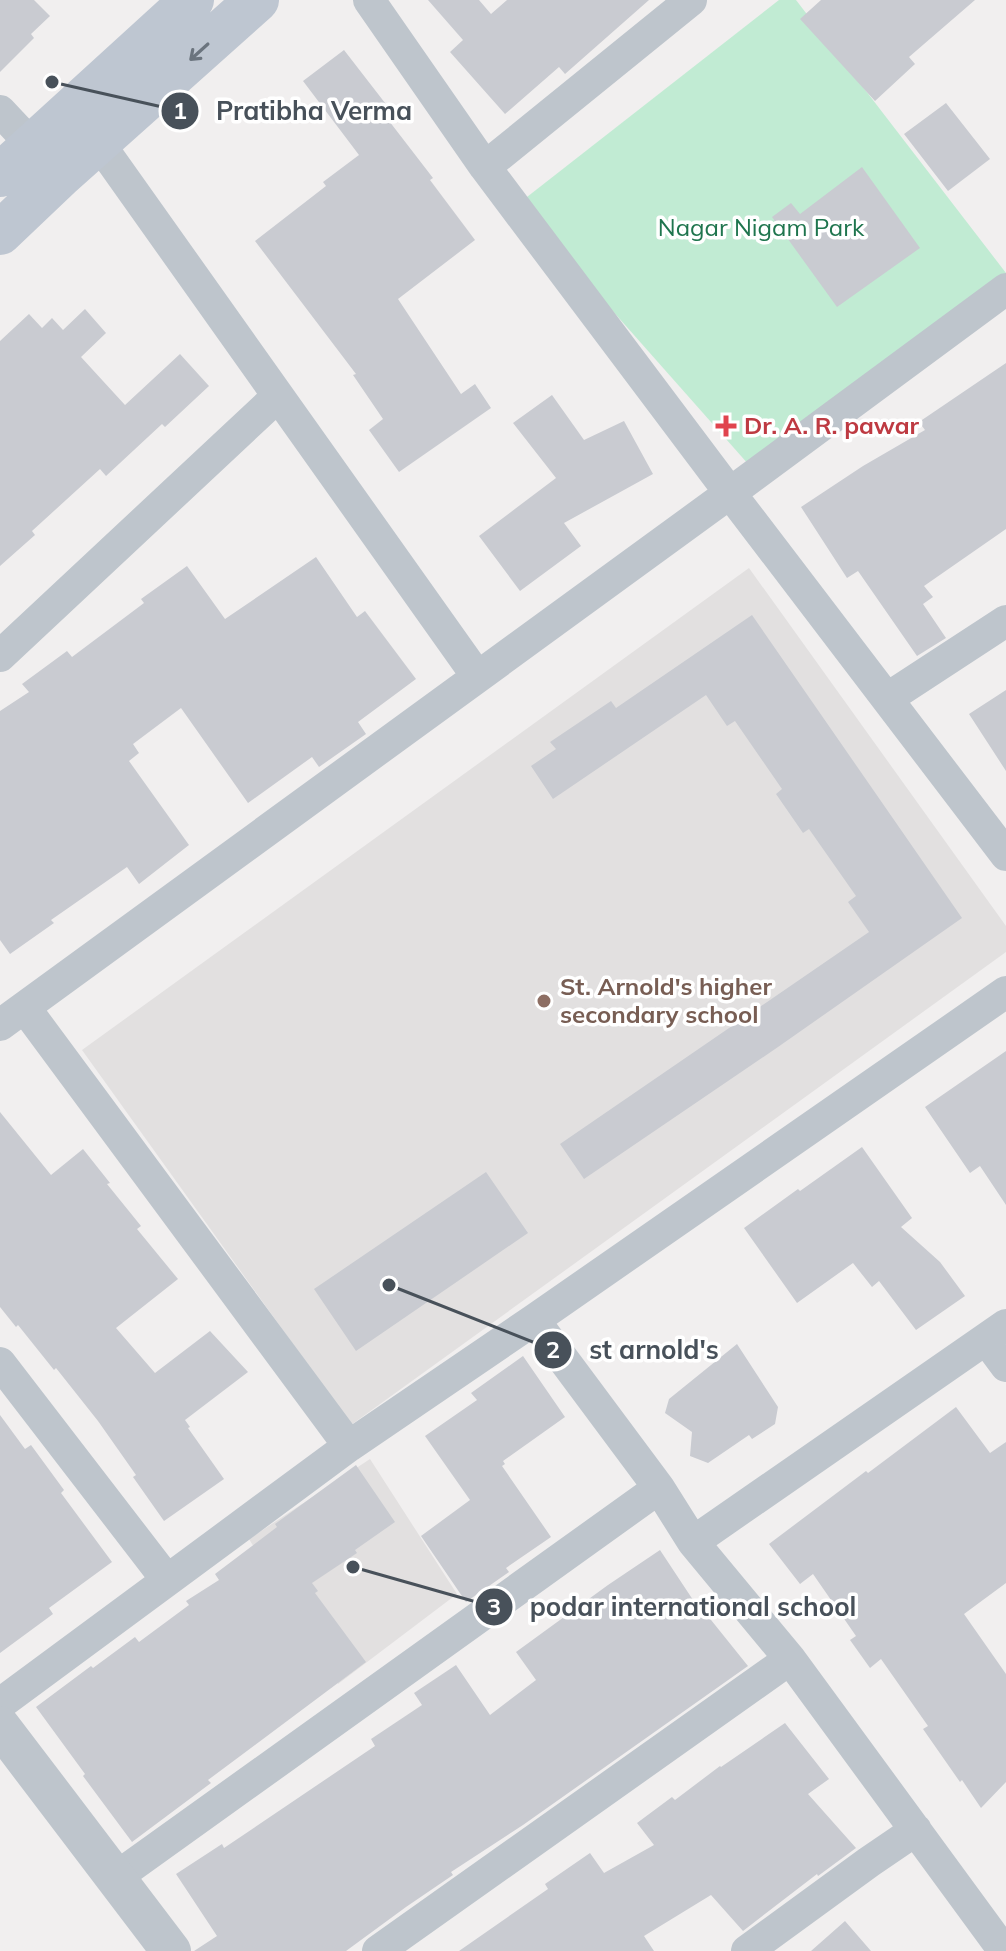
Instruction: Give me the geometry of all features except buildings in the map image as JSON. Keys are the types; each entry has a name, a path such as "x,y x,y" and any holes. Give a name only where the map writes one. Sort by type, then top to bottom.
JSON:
{"main road":[{"path":"0,233 46,160 192,0"},
{"path":"0,175 98,142 257,0"}],"street":[{"path":"369,0 485,167 1006,855"},
{"path":"485,167 691,0"},
{"path":"0,111 46,160"},
{"path":"98,142 477,676"},
{"path":"349,1446 12,1016 1006,289"},
{"path":"0,656 278,396"},
{"path":"888,698 1006,621"},
{"path":"0,1704 349,1446 1006,992"},
{"path":"534,1320 659,1488 693,1542 790,1659 1004,1951"},
{"path":"693,1542 996,1332 1006,1366"},
{"path":"0,1363 167,1580"},
{"path":"115,1878 659,1488"},
{"path":"378,1951 790,1659"},
{"path":"7,1749 115,1878 156,1946"},
{"path":"747,1951 916,1830"}],"shaded area":[{"name":"St. Arnold's higher secondary school","path":"749,568 1006,926 1006,952 351,1425 82,1050"},
{"path":"370,1459 457,1594 338,1684 249,1539"}],"green space":[{"name":"Nagar Nigam Park","path":"779,0 796,0 1006,273 1006,308 749,465 518,204"}],"place":[{"name":"Pratibha Verma","path":"52,82"},
{"name":"Dr. A. R. pawar","path":"726,426"},
{"name":"St. Arnold's higher secondary school","path":"544,1001"},
{"name":"st arnold's","path":"389,1285"},
{"name":"podar international school","path":"353,1567"}]}
